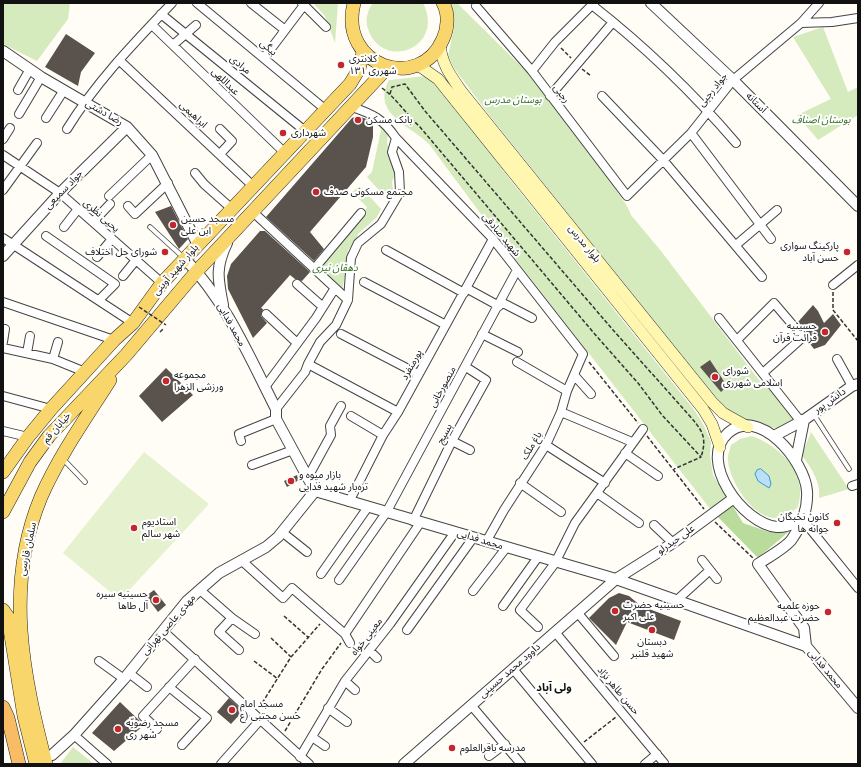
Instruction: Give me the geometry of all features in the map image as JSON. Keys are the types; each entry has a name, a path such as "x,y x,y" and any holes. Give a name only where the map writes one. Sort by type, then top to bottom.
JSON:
{"highway":[{"path":"3,707 10,725 19,764"}],"main road":[{"path":"354,3 351,15 352,28 356,41 363,52 374,62 388,67 403,68 418,64 431,57 440,45 445,33 447,20 444,3"},
{"name":"بلوار مدرس","path":"440,45 441,58 462,92 712,402 722,413 748,427"},
{"name":"بلوار شهید آوینی","path":"3,471 51,409 114,340 133,323 162,283 350,84 359,69 363,52"},
{"name":"بلوار مدرس","path":"418,64 442,84 698,402 712,424 720,447"},
{"name":"بلوار شهید آوینی","path":"126,355 197,271 388,67"},
{"name":"سلمان فارسی","path":"49,760 33,714 21,643 20,597 24,559 41,498 62,457 126,355"},
{"name":"خیابان قم","path":"3,512 30,462 48,436 126,355"},
{"path":"3,610 8,617 24,716 36,764"}],"street":[{"path":"67,129 84,102 119,60 172,3"},
{"name":"بیگی","path":"197,3 326,110"},
{"path":"251,3 285,30"},
{"name":"آستانه","path":"652,3 733,80 858,206"},
{"name":"جواد رجبی","path":"627,196 691,133 733,80 802,22 819,3"},
{"path":"264,58 303,4 326,27"},
{"path":"532,71 555,42 593,4 709,111 736,143"},
{"name":"رجبی","path":"476,6 532,71 627,196"},
{"name":"مرادی","path":"161,14 305,131"},
{"path":"802,22 832,22 858,18"},
{"path":"550,96 613,22"},
{"name":"عبداللهی","path":"152,25 285,153"},
{"path":"173,45 196,25"},
{"name":"رضا دشتی","path":"3,52 84,102 127,126 152,155 168,183 198,245"},
{"name":"ابراهیمی","path":"119,60 253,186"},
{"path":"18,90 30,69"},
{"path":"18,114 41,76"},
{"path":"46,118 64,90"},
{"path":"602,96 664,161 762,277"},
{"name":"شهید صادقی","path":"352,107 371,113 386,124 396,138 493,239 583,354"},
{"name":"جواد سمیعی","path":"3,256 12,244 60,193 127,126"},
{"path":"3,139 10,128"},
{"path":"220,129 232,141 220,154"},
{"path":"691,133 771,239"},
{"path":"241,441 239,434 276,414 305,372 320,342 336,325 348,300 351,258 358,242 381,224 400,192 399,172 392,152 396,138"},
{"path":"3,190 37,143"},
{"name":"یحیی نظری","path":"3,155 60,193 162,283"},
{"path":"94,222 109,200 152,155"},
{"path":"195,173 204,184 232,209"},
{"path":"128,206 135,214 168,183"},
{"path":"64,227 78,209"},
{"path":"736,245 777,210"},
{"path":"253,212 348,300"},
{"path":"314,269 361,213"},
{"path":"46,236 114,284 99,300"},
{"path":"224,309 217,276 222,252 230,236"},
{"path":"3,238 133,323"},
{"path":"96,257 112,239"},
{"name":"پورمنفرد","path":"349,502 383,435 398,412 493,239"},
{"path":"386,250 465,291 532,318"},
{"name":"محمد فدایی","path":"185,259 197,271 224,309 265,387 293,450 315,491 416,522 616,579 806,646 858,708"},
{"path":"123,276 136,260"},
{"path":"833,285 858,265"},
{"name":"منصورخانی","path":"339,580 386,513 517,270"},
{"path":"364,282 446,325"},
{"path":"298,284 323,307"},
{"path":"265,387 335,288"},
{"path":"3,302 114,340"},
{"path":"737,340 774,303 803,337 763,373"},
{"path":"266,314 297,343"},
{"path":"719,318 798,418 804,420 796,460"},
{"path":"3,342 5,329"},
{"path":"341,334 418,374"},
{"path":"482,334 518,352"},
{"path":"27,353 30,336"},
{"path":"53,360 58,342"},
{"path":"3,348 53,360 85,372"},
{"name":"باغ ملک","path":"486,542 520,483 546,445 561,412 567,391 583,354"},
{"path":"837,359 855,385"},
{"path":"517,362 567,391"},
{"path":"308,364 398,412"},
{"name":"بسیج","path":"347,638 416,522 452,441 486,380 466,367"},
{"path":"574,375 591,394"},
{"name":"دانش پور","path":"774,436 804,420 812,413 855,385"},
{"path":"3,396 51,409"},
{"path":"308,477 331,435 330,426 341,406"},
{"path":"561,412 632,442"},
{"path":"352,416 383,435"},
{"path":"803,520 786,527 769,526 752,517 744,510 725,484 719,465 720,447 727,434 740,427 748,427 765,431 782,443 796,460 801,469 807,489 803,520 792,541 758,564 804,628 806,646"},
{"path":"538,627 520,610 555,562 575,523 605,483 642,429"},
{"path":"3,430 28,437"},
{"path":"452,441 470,450"},
{"path":"546,445 605,483"},
{"path":"252,465 293,450"},
{"path":"625,453 658,476"},
{"path":"520,483 561,512"},
{"name":"مهدی عاصی تهرانی","path":"49,760 74,735 127,676 188,602 219,573 266,547 282,532 315,491"},
{"path":"597,492 639,523"},
{"name":"علی حیدرلو","path":"616,579 673,543 734,498"},
{"path":"321,574 368,507"},
{"path":"803,520 858,588"},
{"path":"654,525 673,543"},
{"path":"282,532 307,552"},
{"name":"معینی خواه","path":"300,757 345,681 370,651 434,565 455,532"},
{"path":"407,630 473,538"},
{"path":"473,591 506,548"},
{"path":"503,606 538,557"},
{"path":"241,560 283,598 292,588 347,638"},
{"path":"702,560 717,579"},
{"path":"676,600 710,570"},
{"name":"داوود محمد حسینی","path":"404,764 616,579"},
{"path":"200,590 232,618 254,634"},
{"path":"577,612 614,656"},
{"path":"232,618 219,632 239,650"},
{"path":"163,631 309,764"},
{"name":"حسن طاهر نژاد","path":"555,632 664,763"},
{"path":"370,651 377,658"},
{"path":"157,729 143,716 195,659"},
{"path":"99,662 147,687"},
{"path":"513,669 591,764"},
{"path":"345,681 355,690"},
{"path":"169,687 206,718 182,745"},
{"path":"471,705 521,764"},
{"path":"328,708 347,722"},
{"path":"221,764 258,716"},
{"path":"74,735 107,764"},
{"path":"312,737 325,746"},
{"path":"490,756 505,744"},
{"path":"645,764 657,754"}],"lane":[{"path":"150,227 185,259"},
{"path":"812,413 849,468"},
{"path":"62,457 85,482"}],"path":[{"path":"390,94 392,87 405,84 425,112 613,330 700,428 704,438 704,447 701,457 674,469"},
{"path":"378,85 390,94 638,383 662,415 701,457"},
{"path":"833,285 833,310 858,342"},
{"path":"139,307 166,325"},
{"path":"709,516 758,564"},
{"path":"284,616 309,638"},
{"path":"258,716 291,657 309,638 325,617"},
{"path":"271,638 291,657"},
{"path":"281,738 322,669 347,638"},
{"path":"254,661 278,678"},
{"path":"578,747 622,712"}],"green space":[{"path":"4,3 70,3 68,19 37,61 3,44"},
{"path":"313,3 338,3 335,43 325,16"},
{"path":"373,3 423,3 428,19 426,32 419,42 409,49 398,52 386,49 375,42 368,29 368,12"},
{"name":"بوستان مدرس","path":"452,3 457,3 532,77 599,165 627,206 631,215 661,251 762,384 773,392 796,419 780,428 749,421 727,409 703,383 490,116 454,68 448,56 454,28"},
{"name":"بوستان اصناف","path":"823,27 848,92 858,87 858,115 818,140 797,115 831,99 793,37"},
{"name":"بوستان مدرس","path":"426,76 449,99 480,137 508,177 695,411 711,442 710,456 713,475 728,499 711,510 492,229 429,144 395,118 389,110 385,102 385,92 389,80"},
{"path":"378,122 388,133 387,143 396,172 392,182 393,191 388,200 367,177 372,172 381,130"},
{"name":"دهقان نیری","path":"360,186 381,209 377,217 358,234 356,241 348,250 349,256 342,290 319,269 364,214 367,207 352,192"},
{"path":"811,432 849,489 819,498 817,481 802,455"},
{"path":"752,436 776,449 789,463 798,479 800,493 798,507 784,517 774,518 757,511 743,496 733,478 728,459 731,445 740,439"},
{"name":"استادیوم شهر سالم","path":"144,452 209,504 120,600 63,553"},
{"path":"732,505 743,523 769,532 793,528 758,558 718,517"},
{"path":"73,747 94,764 60,764"}],"water":[{"path":"761,469 769,476 771,484 769,488 758,481 755,474 757,470"}],"building":[{"path":"66,34 95,53 81,72 78,86 45,67"},
{"name":"مجتمع مسکونی صدف","path":"358,116 369,120 373,125 373,137 366,167 310,232 324,249 314,261 266,217 352,118"},
{"name":"مسجد حسین ابن علی","path":"171,206 188,239 179,249 155,212"},
{"path":"260,231 265,231 310,272 302,281 295,279 290,275 261,308 263,309 261,316 267,323 253,338 228,289 227,276 231,264"},
{"path":"813,305 824,323 833,314 841,325 825,345 814,349 807,340 810,336 798,322"},
{"name":"شورای اسلامی شهرری","path":"710,360 727,386 721,392 700,367"},
{"name":"مجموعه ورزشی الزهرا","path":"166,368 193,395 162,422 139,396"},
{"name":"بازار میوه و تره‌بار شهید فدایی","path":"297,475 299,480 287,487 284,481"},
{"name":"حسینیه سیره آل طاها","path":"154,590 166,605 158,612 146,596"},
{"path":"619,593 629,596 641,606 681,621 674,640 627,622 616,645 589,618 609,598"},
{"name":"مسجد امام حسن مجتبی (ع","path":"229,698 243,711 231,724 217,712"},
{"name":"مسجد رضویّه شهر ری","path":"120,702 144,725 114,751 92,733"}],"place":[{"name":"کلانتری ۱۳۱ شهرری","path":"341,65"},
{"name":"بانک مسکن","path":"358,120"},
{"name":"شهرداری","path":"283,133"},
{"name":"مجتمع مسکونی صدف","path":"316,192"},
{"name":"مسجد حسین ابن علی","path":"173,225"},
{"name":"شورای حل اختلاف","path":"165,252"},
{"name":"پارکینگ سواری حسن آباد","path":"847,252"},
{"name":"حسینیه قرائت قرآن","path":"825,332"},
{"name":"شورای اسلامی شهرری","path":"715,377"},
{"name":"مجموعه ورزشی الزهرا","path":"166,381"},
{"name":"بازار میوه و تره‌بار شهید فدایی","path":"291,481"},
{"name":"کانون نخبگان جوانه ها","path":"837,523"},
{"name":"استادیوم شهر سالم","path":"134,528"},
{"name":"حسینیه سیره آل طاها","path":"156,600"},
{"name":"حسینیه حضرت علی اکبر","path":"615,611"},
{"name":"حوزه علمیه حضرت عبدالعظیم","path":"828,612"},
{"name":"دبستان شهید قلنبر","path":"652,630"},
{"name":"مسجد امام حسن مجتبی (ع","path":"232,710"},
{"name":"مسجد رضویّه شهر ری","path":"118,729"},
{"name":"مدرسه باقرالعلوم","path":"452,748"}],"district":[{"name":"ولی آباد","path":"554,688"}]}
